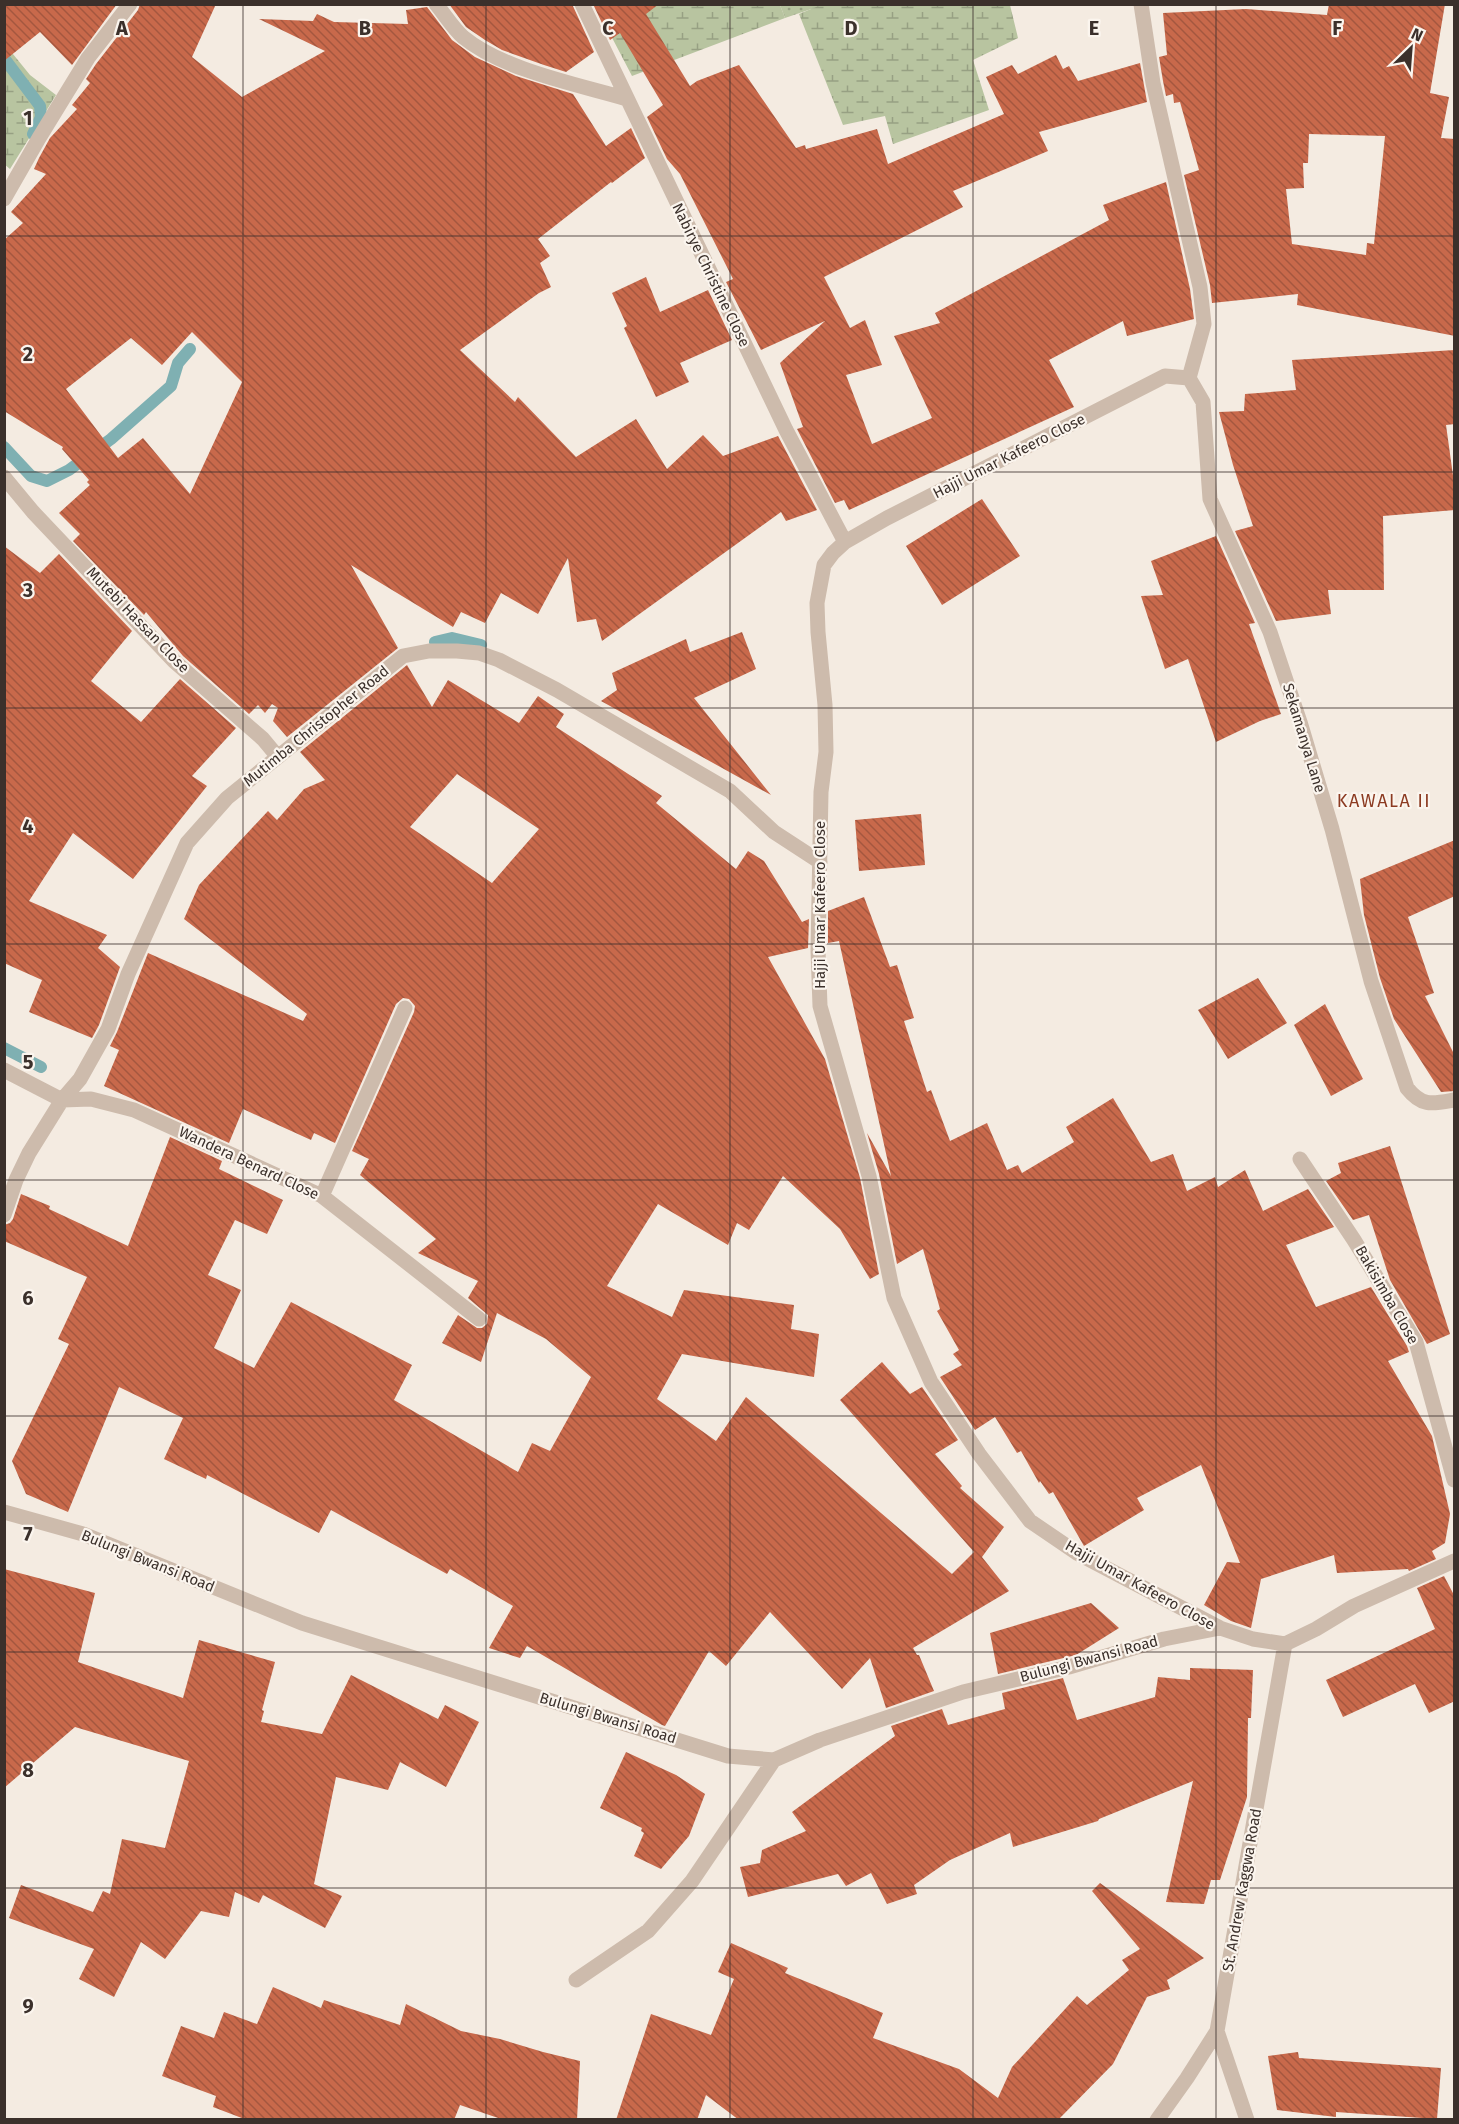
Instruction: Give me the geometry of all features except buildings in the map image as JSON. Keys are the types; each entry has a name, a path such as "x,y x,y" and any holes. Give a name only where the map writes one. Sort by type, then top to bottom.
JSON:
{"street":[{"path":"4,199 88,58 130,4"},
{"path":"436,4 461,35 484,52 524,68 627,99"},
{"name":"Nabirye Christine Close","path":"582,4 786,430 845,542"},
{"path":"1141,4 1150,72 1200,287 1204,324 1190,378"},
{"name":"Hajji Umar Kafeero Close","path":"1190,378 1165,376 887,518 845,542 824,565 817,603 826,729 826,752 821,792 818,950 820,1006 869,1176 894,1298 931,1382 979,1454 1030,1521 1077,1553 1220,1628 1253,1639 1285,1644"},
{"name":"Sekamanya Lane","path":"1190,378 1203,402 1210,499 1270,632 1332,829 1371,981 1407,1088 1421,1102 1455,1100"},
{"name":"Mutebi Hassan Close","path":"4,477 33,512 174,661 263,739 278,757"},
{"name":"Mutimba Christopher Road","path":"4,1215 16,1180 29,1153 62,1100 80,1080 108,1029 128,974 187,843 227,798 404,656 443,650 479,653 498,660 557,690 730,791 774,832 820,862"},
{"path":"322,1196 405,1008"},
{"path":"4,1071 62,1100"},
{"name":"Wandera Benard Close","path":"62,1100 91,1099 134,1110 322,1196 479,1319"},
{"name":"Bakisimba Close","path":"1300,1159 1354,1239 1416,1342 1455,1480"},
{"name":"Bulungi Bwansi Road","path":"4,1512 83,1534 302,1623 728,1756 774,1760 820,1740 963,1692 1069,1667 1164,1639 1220,1628"},
{"path":"1285,1644 1316,1629 1354,1606 1455,1561"},
{"name":"St. Andrew Kaggwa Road","path":"1157,2120 1217,2031 1285,1644"},
{"path":"576,1980 648,1931 692,1881 774,1760"},
{"path":"1217,2031 1246,2120"}],"green space":[{"path":"823,4 1010,5 1018,38 973,60 989,110 893,144 885,116 843,125 799,14"},
{"path":"595,5 780,5 785,18 632,76"},
{"path":"780,5 823,5 785,18"},
{"path":"4,43 30,75 56,95 10,169 4,164"}],"waterway":[{"path":"4,58 40,106 41,117 33,134"},
{"path":"4,447 31,476 47,481 69,470 111,439 171,386 178,363 190,349"},
{"path":"435,642 452,638 481,645"},
{"path":"4,1048 41,1067"}],"district":[{"name":"KAWALA II","path":"1384,801"}]}
